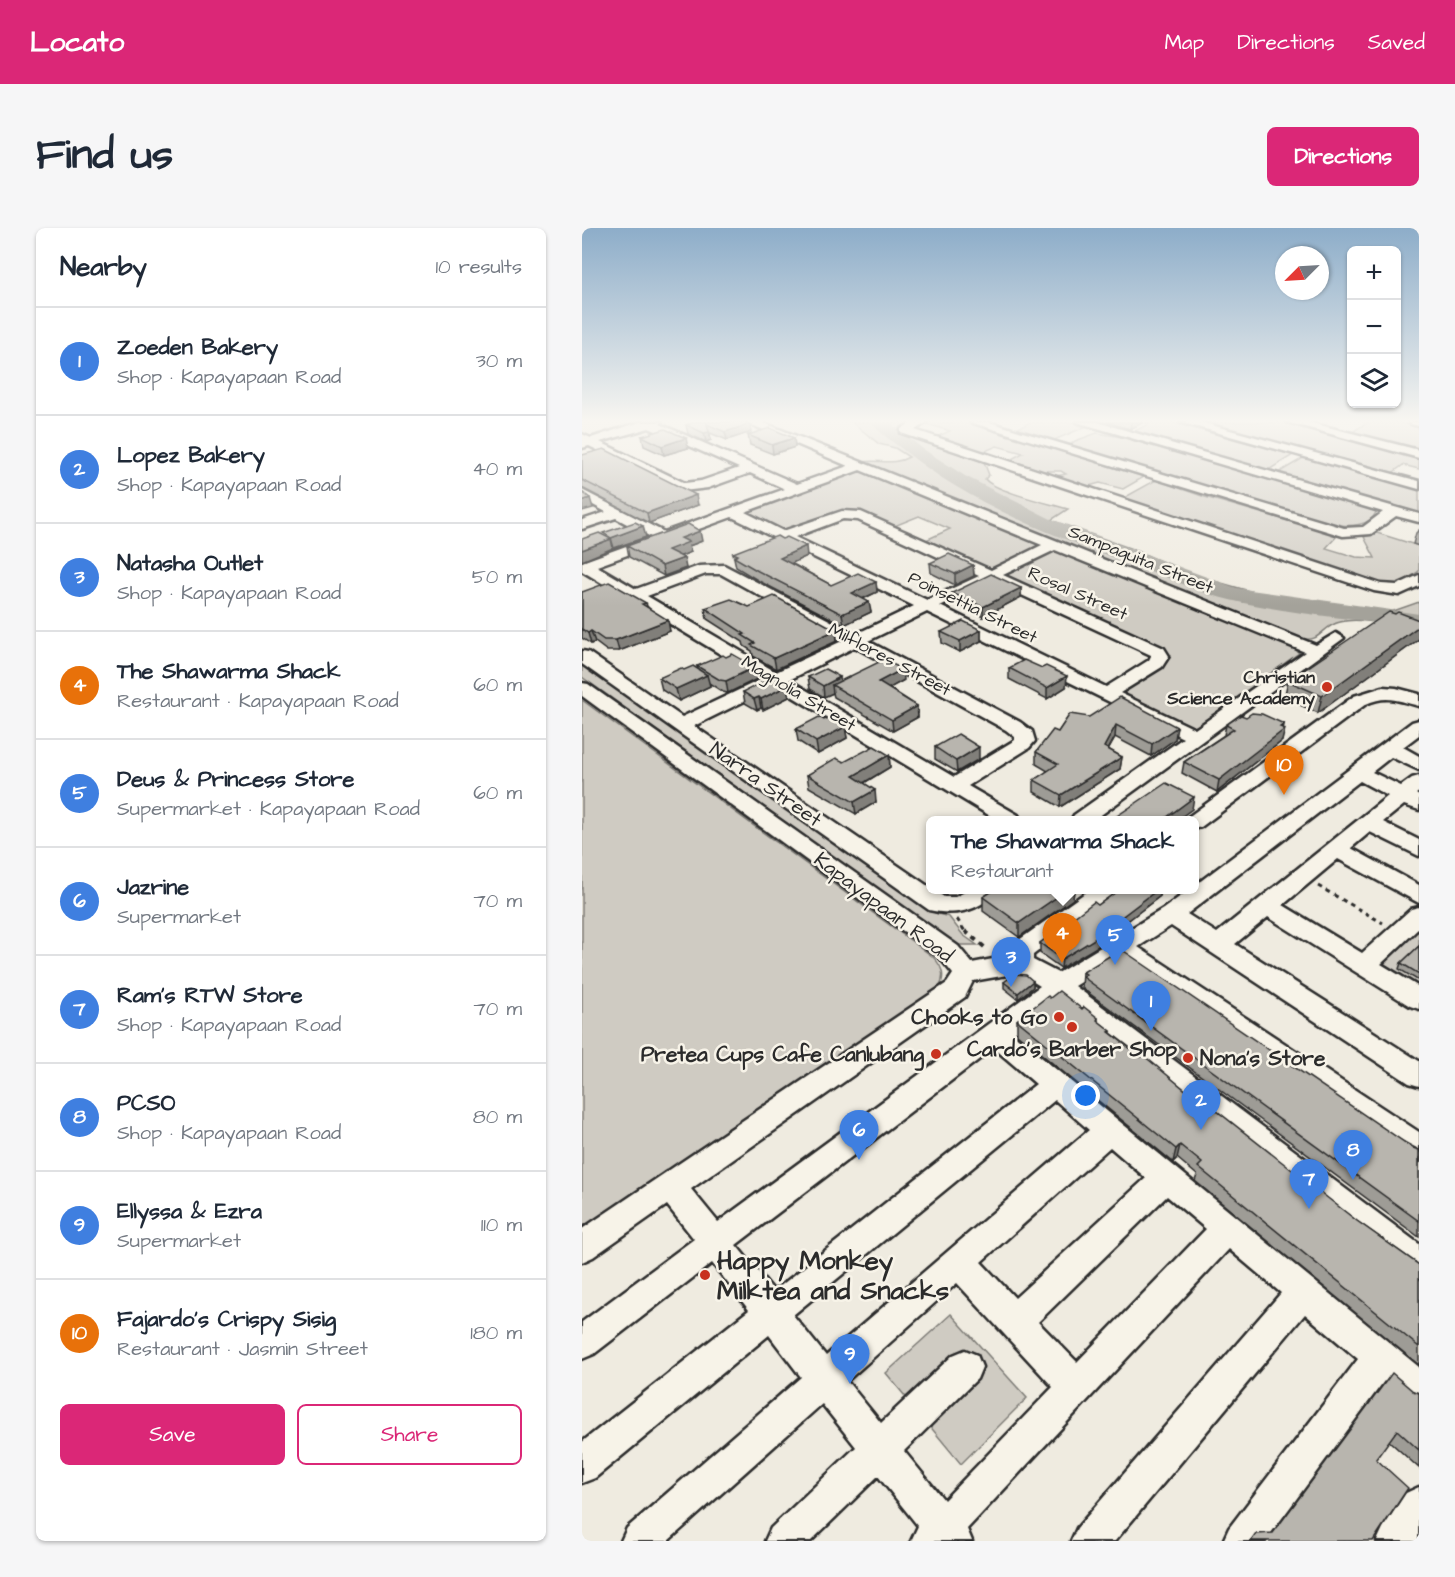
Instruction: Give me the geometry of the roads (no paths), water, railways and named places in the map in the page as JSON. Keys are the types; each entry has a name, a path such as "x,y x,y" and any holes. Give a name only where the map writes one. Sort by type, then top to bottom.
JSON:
{"street":[{"path":"675,483 683,487 708,483"},
{"path":"785,483 798,489"},
{"path":"584,567 813,483"},
{"name":"Sampaguita Street","path":"902,483 1317,651"},
{"path":"1060,483 1393,590 1405,589 1419,580"},
{"path":"1112,501 1143,483"},
{"path":"1181,483 1350,533 1366,531 1394,511"},
{"path":"1298,483 1419,518"},
{"path":"582,494 663,538"},
{"name":"Poinsettia Street","path":"733,512 1196,738"},
{"path":"582,525 617,513"},
{"name":"Rosal Street","path":"783,536 837,516 855,515 1158,652 1160,656 1156,663 1107,694"},
{"path":"681,725 1054,545"},
{"name":"Magnolia Street","path":"584,567 635,595 1004,816"},
{"name":"Milflores Street","path":"635,595 699,571 720,568 1013,726 1025,735 1025,741 1022,744 954,786"},
{"path":"1380,605 1392,596 1393,590"},
{"path":"1087,816 1336,638"},
{"name":"Narra Street","path":"582,656 937,904 952,906 968,902 979,894"},
{"name":"Kapayapaan Road","path":"582,688 949,952 960,963 965,974 1008,964 1021,965"},
{"path":"1199,818 1360,700 1373,694 1391,691 1419,702 1412,709 1419,717"},
{"path":"1199,894 1419,726"},
{"path":"1390,748 1419,764"},
{"path":"1359,772 1414,794"},
{"path":"1218,945 1369,823 1414,794"},
{"path":"1369,823 1419,849"},
{"path":"1336,849 1419,895"},
{"path":"1099,894 1021,951 1021,965 1035,970 1058,987 1419,1263"},
{"path":"582,1342 1058,987 1171,915 1199,894"},
{"path":"1267,906 1419,999"},
{"path":"1171,915 1419,1076"},
{"path":"1364,965 1419,915"},
{"path":"1121,947 1419,1148"},
{"path":"582,1247 956,990 965,974"},
{"path":"995,1034 1419,1389"},
{"path":"582,1465 1055,1084"},
{"path":"640,1541 1109,1130"},
{"path":"1015,1321 1166,1178"},
{"path":"671,1187 880,1449 942,1536 1077,1387 1227,1229"},
{"path":"959,1262 1077,1387"},
{"path":"1090,1541 1303,1292"},
{"path":"1242,1541 1381,1357"},
{"path":"784,1541 965,1367"},
{"path":"1396,1541 1419,1506"}],"waterway":[{"path":"964,483 1001,503 1092,543 1230,593 1257,599 1419,621"}],"place":[{"name":"Christian Science Academy","path":"1327,687"},
{"name":"Fajardo's Crispy Sisig","path":"1284,795"},
{"name":"The Shawarma Shack","path":"1062,963"},
{"name":"Deus & Princess Store","path":"1115,965"},
{"name":"Natasha Outlet","path":"1011,987"},
{"name":"Chooks to Go","path":"1059,1017"},
{"name":"Cardo's Barber Shop","path":"1072,1027"},
{"name":"Zoeden Bakery","path":"1151,1031"},
{"name":"Pretea Cups Cafe Canlubang","path":"936,1054"},
{"name":"Nona's Store","path":"1188,1058"},
{"name":"Lopez Bakery","path":"1201,1130"},
{"name":"Jazrine","path":"859,1160"},
{"name":"PCSO","path":"1353,1180"},
{"name":"Ram's RTW Store","path":"1309,1209"},
{"name":"Happy Monkey Milktea and Snacks","path":"705,1275"},
{"name":"Ellyssa & Ezra","path":"850,1384"}]}
